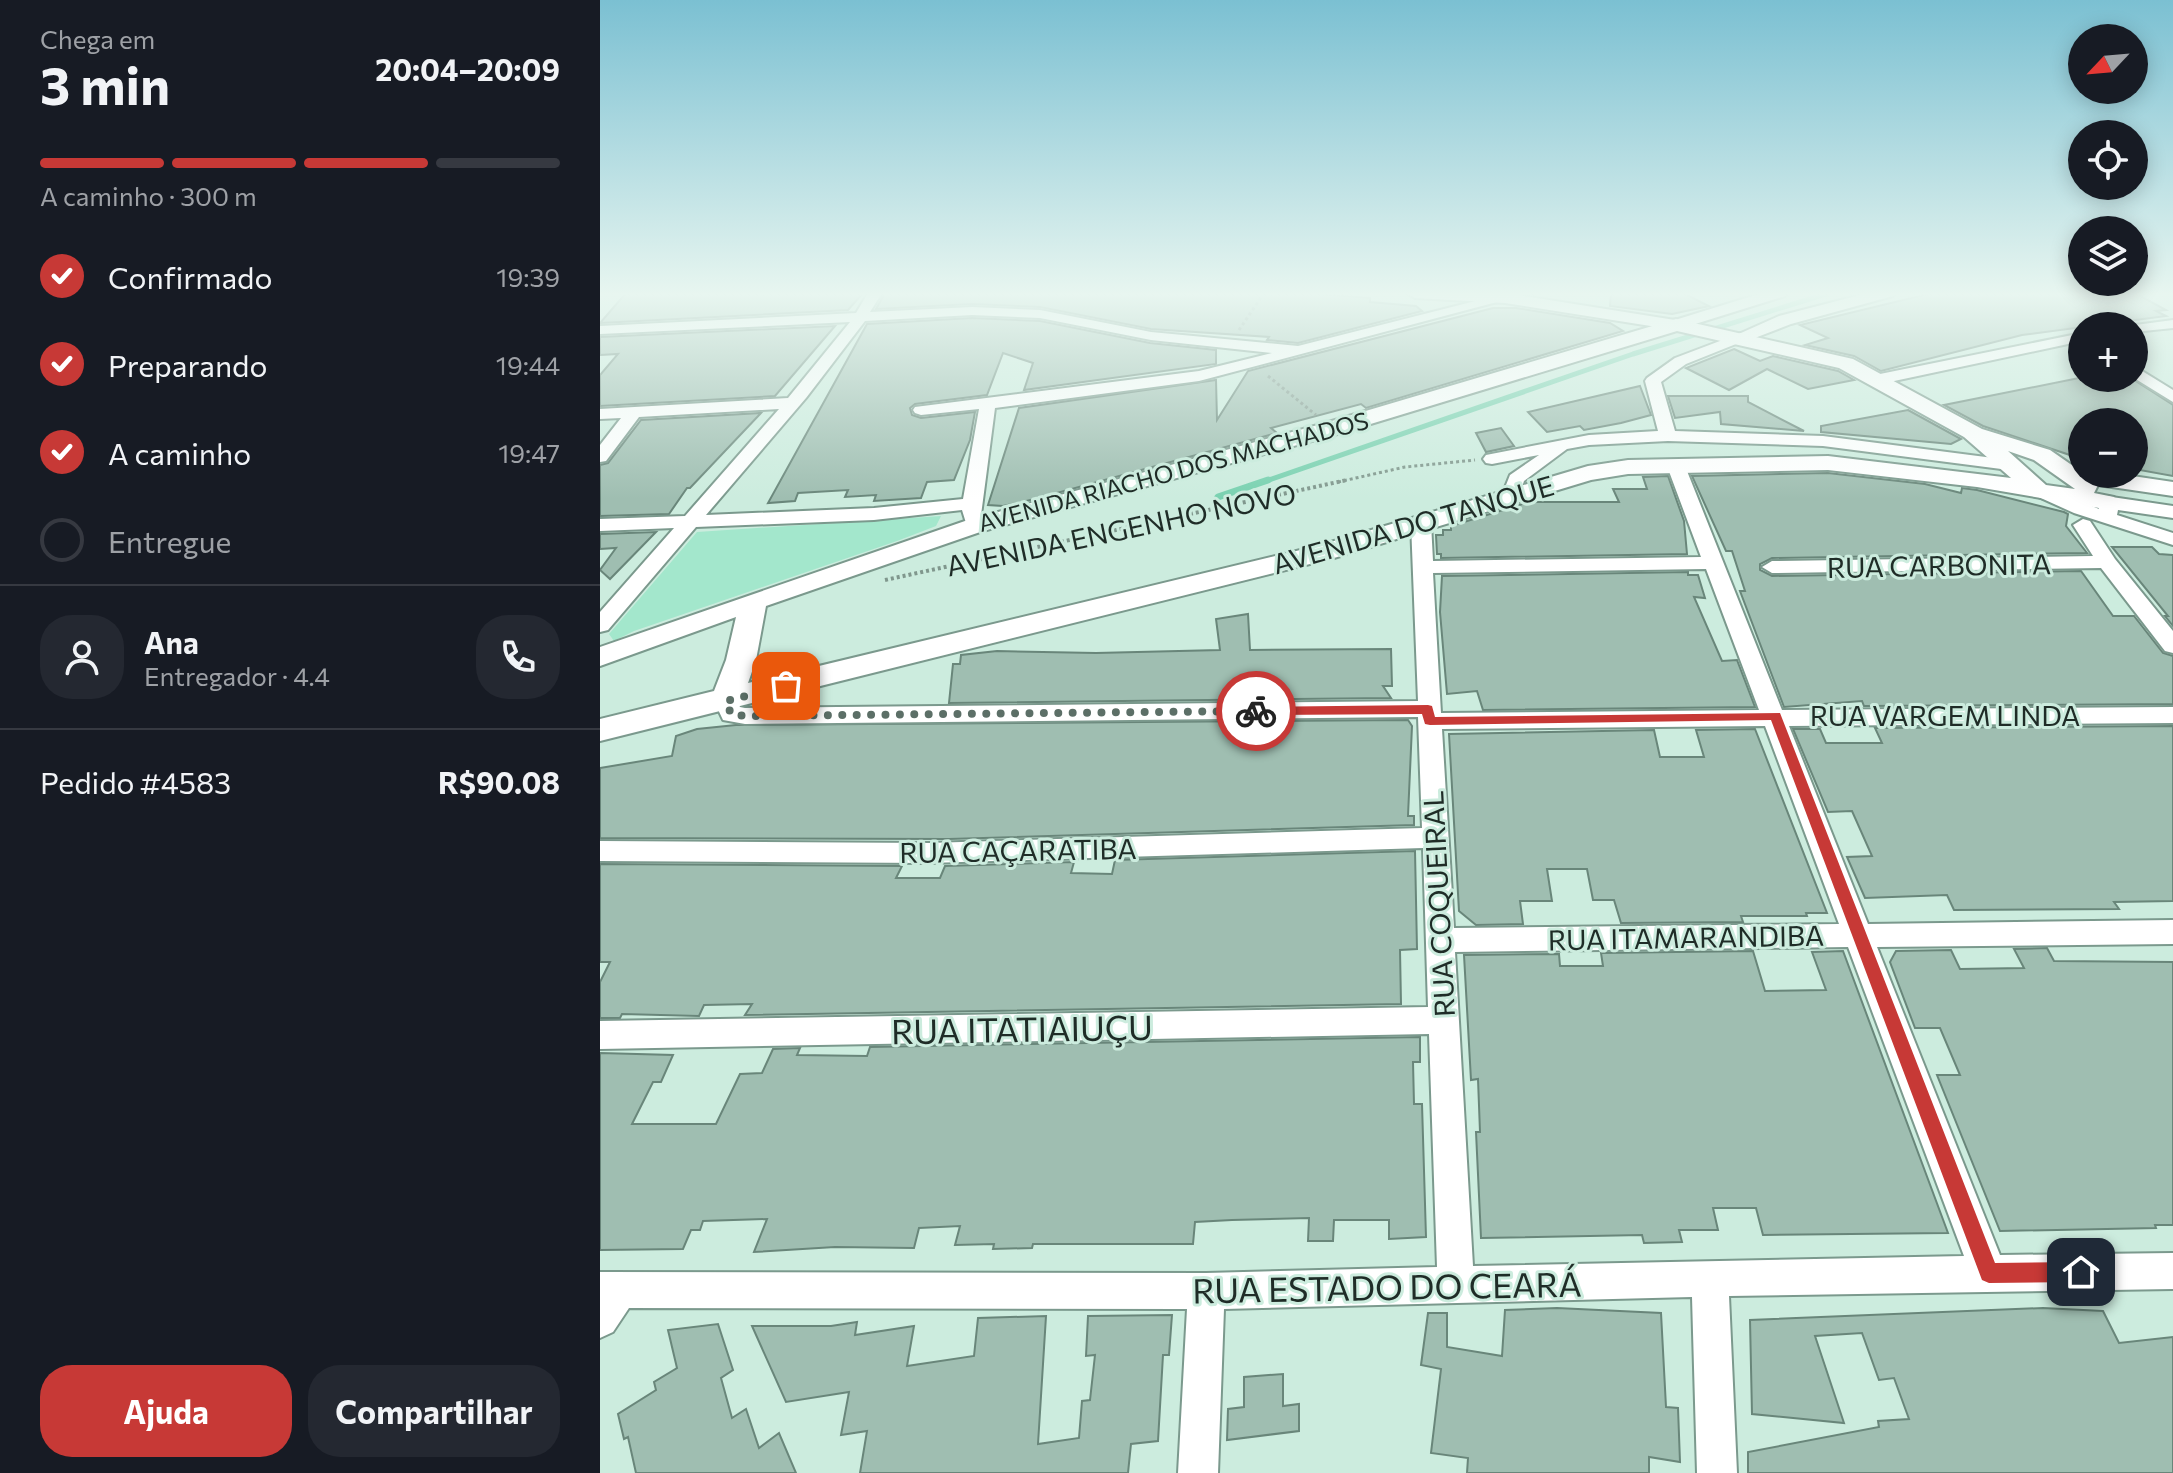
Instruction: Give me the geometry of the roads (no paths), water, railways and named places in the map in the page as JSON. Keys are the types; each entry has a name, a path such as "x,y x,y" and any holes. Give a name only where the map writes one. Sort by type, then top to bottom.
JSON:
{"main road":[{"name":"AVENIDA RIACHO DOS MACHADOS","path":"600,657 972,515 1333,428 1565,362"},
{"path":"1841,362 1880,379 1972,432 2038,490"},
{"path":"1972,432 2033,451 2068,473"},
{"name":"AVENIDA DO TANQUE","path":"600,730 1325,552 1588,473 1628,467 1857,465 2038,490 2106,510"},
{"path":"2009,465 2068,474"},
{"path":"2148,485 2173,489"},
{"path":"2084,488 2106,510"},
{"path":"726,701 741,660 753,601"}],"street":[{"path":"600,625 826,362"},
{"path":"921,410 1159,382 1262,362"},
{"path":"1668,436 1653,381 1682,362"},
{"path":"1880,379 1963,362"},
{"path":"2148,380 2173,397"},
{"path":"600,414 793,403"},
{"path":"600,525 874,514 972,515 988,403"},
{"path":"600,457 634,412"},
{"name":"AVENIDA DO TANQUE","path":"1492,459 1564,445 1626,437 1668,436 1823,441 2009,465"},
{"path":"1511,495 1516,479 1564,445"},
{"path":"1676,466 1989,1273"},
{"path":"2106,510 2173,512"},
{"path":"2106,510 2173,539"},
{"name":"RUA COQUEIRAL","path":"1421,523 1456,1284"},
{"path":"2083,525 2107,562 2173,646"},
{"name":"RUA CARBONITA","path":"1772,567 2107,562"},
{"path":"1423,567 1713,563"},
{"name":"RUA VARGEM LINDA","path":"726,701 731,714 745,716 2173,715"},
{"name":"RUA CAÇARATIBA","path":"600,851 929,853 1435,838"},
{"name":"RUA ITAMARANDIBA","path":"1440,940 2173,932"},
{"name":"RUA ITATIAIUÇU","path":"600,1035 1444,1020"},
{"name":"RUA ESTADO DO CEARÁ","path":"607,1300 2173,1271"},
{"path":"1710,1278 1717,1473"},
{"path":"1198,1473 1206,1291"}],"waterway":[{"path":"1263,482 1611,362"},
{"path":"1218,497 1268,480"}]}
